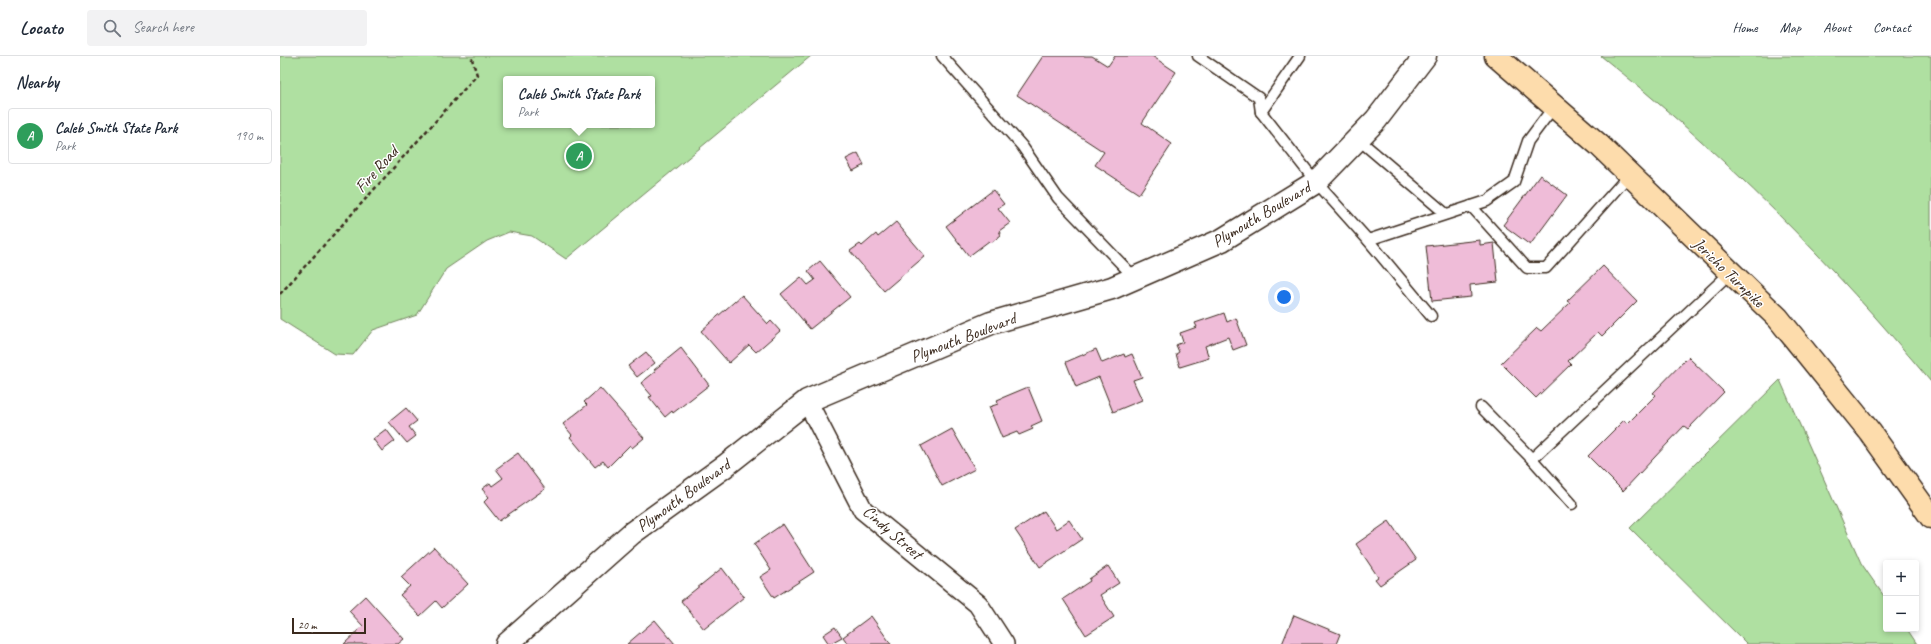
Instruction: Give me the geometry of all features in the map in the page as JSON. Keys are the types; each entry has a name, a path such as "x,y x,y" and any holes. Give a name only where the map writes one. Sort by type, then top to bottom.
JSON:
{"main road":[{"name":"Plymouth Boulevard","path":"509,643 632,533 725,466 807,401 991,323 1112,288 1222,240 1316,182 1376,120 1425,56"},
{"name":"Jericho Turnpike","path":"1496,56 1555,105 1599,145 1778,318 1870,432 1931,517"}],"street":[{"name":"Cindy Street","path":"807,401 863,510 978,604 1004,644"}],"lane":[{"path":"942,56 1022,146 1058,198 1135,278"},
{"path":"1198,56 1259,98 1261,112 1316,182 1368,240 1431,316"},
{"path":"1261,112 1300,56"},
{"path":"1368,240 1487,201 1514,182 1528,141 1555,105"},
{"path":"1358,139 1446,214"},
{"path":"1471,206 1527,268 1546,268 1629,175"},
{"path":"1532,460 1730,273"},
{"path":"1481,407 1572,504"}],"path":[{"name":"Fire Road","path":"280,294 476,75 471,56"}],"green space":[{"path":"280,56 811,56 566,259 532,236 509,232 487,241 446,269 417,315 373,330 353,355 335,354 280,319"},
{"path":"1601,56 1931,56 1931,382 1855,294 1774,210 1690,131"},
{"path":"1780,380 1861,563 1883,595 1883,632 1909,632 1917,644 1747,644 1630,528"}],"building":[{"path":"1043,56 1092,56 1108,66 1115,56 1152,56 1176,72 1142,123 1172,144 1139,194 1095,165 1104,152 1017,95"},
{"path":"858,153 864,165 853,171 846,159"},
{"path":"1540,175 1567,195 1530,245 1503,225"},
{"path":"993,190 1004,204 998,208 1010,223 999,231 1001,235 991,243 989,241 969,256 946,226"},
{"path":"896,222 925,256 884,291 850,251 860,244 862,246 876,234 878,237"},
{"path":"1480,240 1480,245 1494,243 1498,282 1470,285 1471,297 1432,301 1426,246"},
{"path":"820,261 850,297 810,329 781,294 801,277 808,285 815,280 808,271"},
{"path":"1603,266 1637,301 1602,336 1598,332 1568,361 1571,364 1536,398 1501,363 1537,328 1541,331 1570,303 1567,301"},
{"path":"742,295 768,324 771,321 780,331 756,352 749,345 729,363 701,331"},
{"path":"1224,313 1227,322 1236,318 1246,345 1233,350 1228,337 1205,346 1209,358 1180,367 1176,354 1179,352 1176,345 1183,342 1180,333 1197,327 1195,323"},
{"path":"681,348 709,385 673,413 672,411 665,417 649,397 652,396 641,383 656,371 654,370"},
{"path":"1096,349 1102,363 1124,354 1125,357 1132,354 1142,377 1133,380 1142,400 1113,412 1099,377 1076,387 1066,362"},
{"path":"646,352 655,363 637,377 628,366"},
{"path":"1688,357 1724,392 1688,429 1684,426 1623,491 1588,456 1624,420 1627,424 1656,395 1653,393"},
{"path":"1028,387 1042,421 1031,426 1033,429 1019,435 1017,432 1002,438 989,407 998,404 997,400"},
{"path":"600,388 644,438 632,448 630,445 608,467 603,461 595,467 570,437 572,435 563,424 587,405 584,402"},
{"path":"406,408 417,421 409,427 416,436 407,443 389,422"},
{"path":"386,429 395,441 382,451 373,439"},
{"path":"952,429 975,469 942,486 921,446"},
{"path":"518,453 545,489 499,521 484,502 489,497 482,489 490,483 492,486 503,478 496,469"},
{"path":"1044,511 1056,529 1069,520 1082,539 1040,567 1015,530"},
{"path":"1389,521 1416,560 1380,585 1375,579 1378,577 1356,544"},
{"path":"783,524 814,572 774,598 760,577 771,570 754,544"},
{"path":"434,547 468,584 442,608 436,601 420,616 400,595 410,586 401,577"},
{"path":"1108,566 1119,583 1100,595 1114,617 1086,635 1063,599 1090,581 1089,579"},
{"path":"722,568 744,597 704,629 681,601"},
{"path":"365,596 404,639 398,644 344,644 363,626 349,611"},
{"path":"1294,615 1340,634 1336,644 1282,644"},
{"path":"871,616 891,644 848,644 843,637"},
{"path":"655,620 675,644 627,644"},
{"path":"835,627 842,637 829,644 823,635"}],"place":[{"name":"Caleb Smith State Park","path":"579,156"}]}
